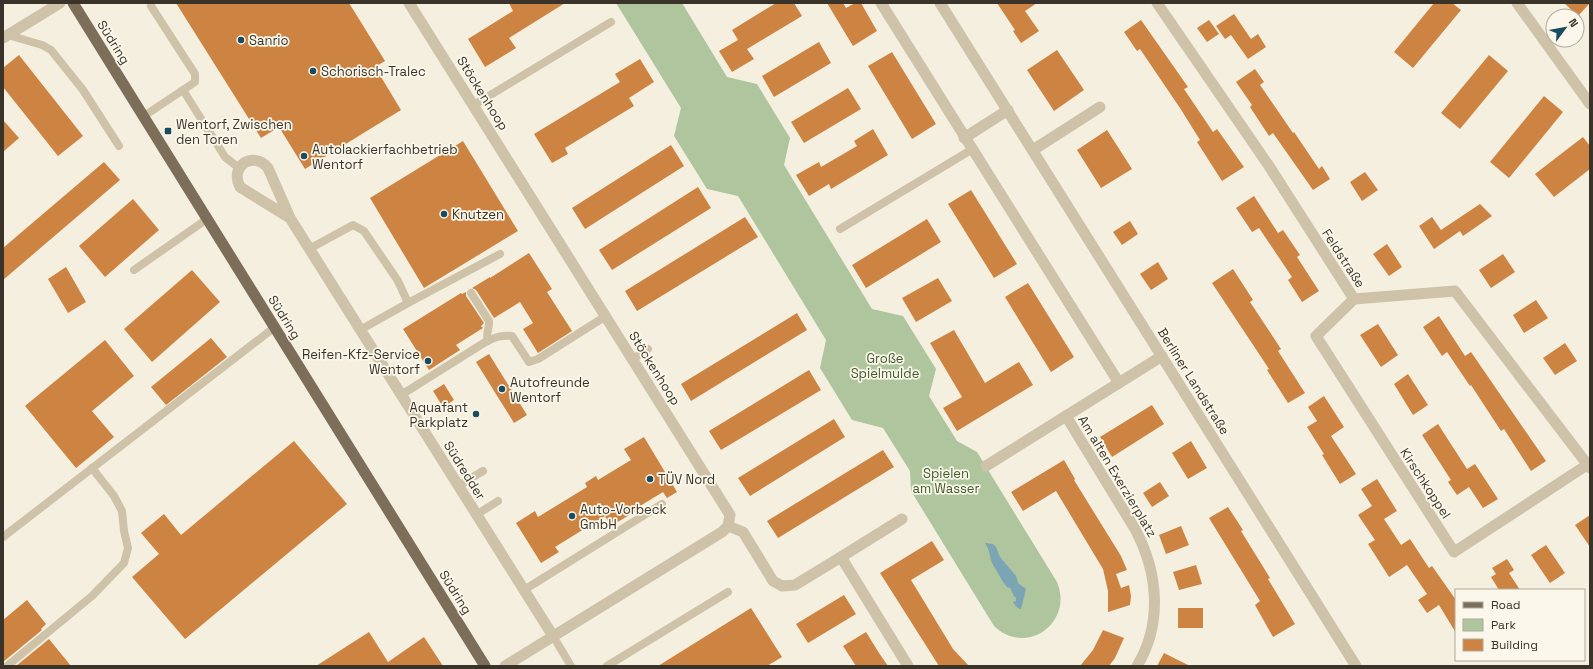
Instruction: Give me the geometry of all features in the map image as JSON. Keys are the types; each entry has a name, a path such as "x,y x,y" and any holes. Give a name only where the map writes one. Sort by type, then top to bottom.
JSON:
{"main road":[{"name":"Südring","path":"73,3 485,666"}],"street":[{"path":"5,37 60,3"},
{"name":"Stöckenhoop","path":"409,3 730,515 728,526"},
{"path":"881,3 971,150 1119,383"},
{"name":"Berliner Landstraße","path":"940,3 1356,666"},
{"name":"Feldstraße","path":"1156,3 1269,166 1354,299 1455,291 1589,465"},
{"path":"1517,3 1590,104"},
{"path":"1033,150 1100,107"},
{"path":"964,138 1008,110"},
{"name":"Südredder","path":"290,218 243,190 237,179 239,168 242,164 251,160 260,161 264,163 269,170 290,218 553,636"},
{"name":"Kirschkoppel","path":"1354,299 1316,336 1454,552 1589,465"},
{"name":"Am alten Exerzierplatz","path":"986,466 1162,356"},
{"name":"Am alten Exerzierplatz","path":"1066,416 1135,529 1147,554 1151,568 1155,595 1153,623 1145,650 1137,666"},
{"path":"505,666 722,532 728,526 742,532 773,582 782,586 795,585 902,519"},
{"path":"841,557 908,666"}],"lane":[{"path":"144,116 195,82 195,74 151,6"},
{"path":"474,106 611,22"},
{"path":"5,37 42,45 51,50 83,90 119,146"},
{"path":"183,90 225,158 239,168"},
{"path":"840,229 971,150"},
{"path":"134,270 207,219"},
{"path":"309,249 353,225 364,231 398,281 408,303"},
{"path":"360,330 500,254"},
{"path":"472,293 489,321 490,326 487,334 488,341"},
{"path":"401,395 488,341 503,335 512,336 529,362 538,359 606,316"},
{"path":"3,537 275,327"},
{"path":"633,359 648,349"},
{"path":"7,666 92,596 124,563 128,548 122,512 114,496 92,468"},
{"path":"458,486 483,471"},
{"path":"476,515 498,501"},
{"path":"524,590 662,504"},
{"path":"607,666 728,592"},
{"path":"553,636 571,666"}],"green space":[{"path":"616,3 682,3 727,77 757,84 790,138 784,165 872,309 903,316 936,369 929,396 957,441 977,452 1057,582 1060,597 1059,611 1053,622 1044,631 1032,637 1020,638 1007,635 994,626 911,491 910,471 883,428 852,420 820,368 826,340 738,196 707,189 674,136 681,108"}],"water":[{"path":"985,543 993,544 996,547 1000,557 1016,576 1018,583 1026,589 1021,609 1015,606 1013,602 1016,601 1016,598 993,565"}],"building":[{"path":"176,3 349,3 385,61 375,67 401,110 305,169 279,127 261,138"},
{"path":"509,3 565,3 509,38 516,48 485,67 468,39 513,11"},
{"path":"776,3 794,3 802,16 747,49 754,59 732,72 719,51 738,40 732,30"},
{"path":"827,3 843,3 846,8 855,3 861,3 877,31 853,46"},
{"path":"997,3 1037,3 1025,11 1039,31 1021,43 1013,31 1015,30"},
{"path":"1434,3 1452,3 1461,10 1413,68 1394,52"},
{"path":"1564,3 1590,3 1585,8 1569,8"},
{"path":"1234,14 1251,39 1258,34 1266,47 1248,59 1231,35 1225,39 1216,26"},
{"path":"1141,20 1188,87 1184,89 1213,132 1217,129 1244,167 1222,181 1197,142 1200,140 1180,108 1140,49 1137,51 1124,32"},
{"path":"1209,20 1219,34 1207,42 1197,28"},
{"path":"819,42 831,63 774,97 762,76"},
{"path":"1057,50 1084,90 1054,111 1027,70"},
{"path":"892,52 936,124 912,139 868,66"},
{"path":"19,55 83,136 58,156 3,87 3,68"},
{"path":"1489,55 1508,71 1460,129 1441,113"},
{"path":"640,59 654,82 629,98 634,106 565,148 568,154 552,163 534,134 620,82 615,74"},
{"path":"1255,69 1264,82 1260,85 1319,169 1322,166 1330,179 1313,190 1273,133 1269,136 1250,107 1252,105 1236,82"},
{"path":"848,88 861,109 804,143 791,122"},
{"path":"1544,96 1563,112 1509,178 1490,162"},
{"path":"3,120 19,138 3,152"},
{"path":"873,129 888,155 831,189 829,184 809,196 796,175 819,162 821,167 857,146 854,141"},
{"path":"1107,130 1132,169 1101,188 1077,150"},
{"path":"1583,137 1590,146 1590,169 1554,197 1535,174"},
{"name":"Knutzen","path":"463,141 518,231 424,288 370,198"},
{"path":"671,145 684,166 585,229 572,208"},
{"path":"104,162 120,180 3,280 3,248"},
{"path":"1365,172 1378,190 1362,201 1350,182"},
{"path":"698,187 711,208 612,270 599,250"},
{"path":"971,190 1017,264 994,278 948,204"},
{"path":"1254,196 1278,233 1283,230 1300,255 1297,257 1319,291 1302,302 1288,280 1292,277 1259,228 1252,232 1236,208"},
{"path":"133,199 159,230 105,277 79,246"},
{"path":"1480,204 1492,216 1463,236 1460,231 1434,249 1419,226 1432,217 1441,230"},
{"path":"745,217 758,237 637,311 625,291"},
{"path":"927,219 941,242 866,288 852,265"},
{"path":"1130,221 1138,234 1122,245 1113,232"},
{"path":"1387,244 1402,267 1389,276 1373,254"},
{"path":"529,253 552,289 547,292 572,331 538,353 523,329 533,323 520,302 494,318 476,290 472,288"},
{"path":"1503,254 1515,272 1491,288 1479,270"},
{"path":"1158,262 1168,279 1151,290 1140,274"},
{"path":"66,267 86,302 68,313 48,279"},
{"path":"1233,269 1253,300 1250,302 1281,349 1278,351 1305,393 1288,403 1267,370 1269,369 1212,283"},
{"path":"192,270 220,302 152,362 124,329"},
{"path":"938,278 952,301 916,322 902,298"},
{"path":"1028,283 1074,357 1051,372 1005,297"},
{"path":"466,292 466,296 484,323 481,326 483,328 456,345 460,350 429,370 403,329 461,293"},
{"path":"1536,300 1548,318 1524,333 1513,315"},
{"path":"797,313 807,330 691,401 681,384"},
{"path":"1439,316 1465,356 1471,352 1546,461 1531,471 1504,429 1501,431 1447,352 1442,356 1423,327"},
{"path":"1378,324 1398,355 1381,367 1360,335"},
{"path":"954,330 985,383 1019,362 1033,385 957,431 943,408 962,397 930,343"},
{"path":"211,338 227,357 166,405 151,387"},
{"path":"105,340 134,376 92,411 114,437 76,468 25,406"},
{"path":"1565,343 1577,361 1555,375 1543,358"},
{"name":"Autofreunde Wentorf","path":"489,354 527,415 514,423 476,362"},
{"path":"809,370 821,390 721,450 709,431"},
{"path":"1408,374 1428,405 1413,415 1394,384"},
{"path":"444,384 454,400 443,407 433,391"},
{"path":"1324,396 1344,427 1331,436 1356,474 1340,484 1307,427 1317,421 1308,407"},
{"path":"1152,405 1164,424 1112,457 1100,437"},
{"path":"834,419 845,437 750,496 738,478"},
{"path":"1438,424 1467,469 1475,464 1498,499 1483,508 1469,487 1457,495 1448,482 1451,480 1422,435"},
{"name":"Auto-Vorbeck GmbH","path":"644,437 677,492 667,498 663,492 611,526 605,516 555,547 559,552 541,563 516,523 535,511 538,517 587,487 585,483 596,476 598,480 631,460 624,449"},
{"path":"294,441 347,504 185,639 132,577 159,554 141,533 164,514 181,535"},
{"path":"1191,441 1207,468 1188,479 1172,453"},
{"path":"883,450 894,467 778,538 767,521"},
{"path":"1064,460 1075,479 1074,480 1121,556 1127,570 1116,574 1121,588 1129,585 1131,596 1130,605 1108,612 1108,591 1103,569 1056,491 1023,511 1011,492"},
{"path":"1377,479 1397,511 1384,519 1401,545 1410,539 1429,568 1432,566 1455,599 1455,631 1439,605 1427,613 1418,600 1427,594 1407,565 1389,577 1368,544 1375,540 1358,515 1372,506 1361,489"},
{"path":"1160,482 1169,496 1152,507 1143,493"},
{"path":"1228,507 1243,530 1241,531 1270,578 1268,579 1295,624 1273,637 1255,605 1260,601 1209,518"},
{"path":"1590,515 1590,547 1575,525"},
{"path":"1181,526 1189,545 1166,554 1159,535"},
{"path":"932,541 944,560 911,580 953,649 969,666 939,666 880,573"},
{"path":"1546,545 1565,573 1550,583 1531,555"},
{"path":"1507,559 1514,570 1509,573 1519,589 1498,589 1491,577 1496,574 1492,568"},
{"path":"1196,565 1202,584 1179,590 1173,572"},
{"path":"844,595 856,614 808,643 796,624"},
{"path":"27,600 46,624 41,629 42,630 3,662 3,620"},
{"path":"751,608 782,657 767,666 658,666"},
{"path":"1178,608 1203,608 1203,628 1178,628"},
{"path":"1103,630 1124,638 1115,658 1109,666 1080,666 1093,650"},
{"path":"369,632 388,662 424,637 443,666 316,666"},
{"path":"866,632 888,666 856,666 843,646"},
{"path":"49,639 71,666 16,666"},
{"path":"1164,653 1190,666 1157,666"}],"place":[{"name":"Sanrio","path":"241,40"},
{"name":"Schorisch-Tralec","path":"313,71"},
{"name":"Wentorf, Zwischen den Toren","path":"168,131"},
{"name":"Autolackierfachbetrieb Wentorf","path":"304,156"},
{"name":"Knutzen","path":"444,214"},
{"name":"Reifen-Kfz-Service Wentorf","path":"428,361"},
{"name":"Autofreunde Wentorf","path":"502,389"},
{"name":"Aquafant Parkplatz","path":"476,414"},
{"name":"TÜV Nord","path":"650,479"},
{"name":"Auto-Vorbeck GmbH","path":"572,516"}],"park label":[{"name":"Große Spielmulde","path":"885,366"},
{"name":"Spielen am Wasser","path":"946,480"}]}
